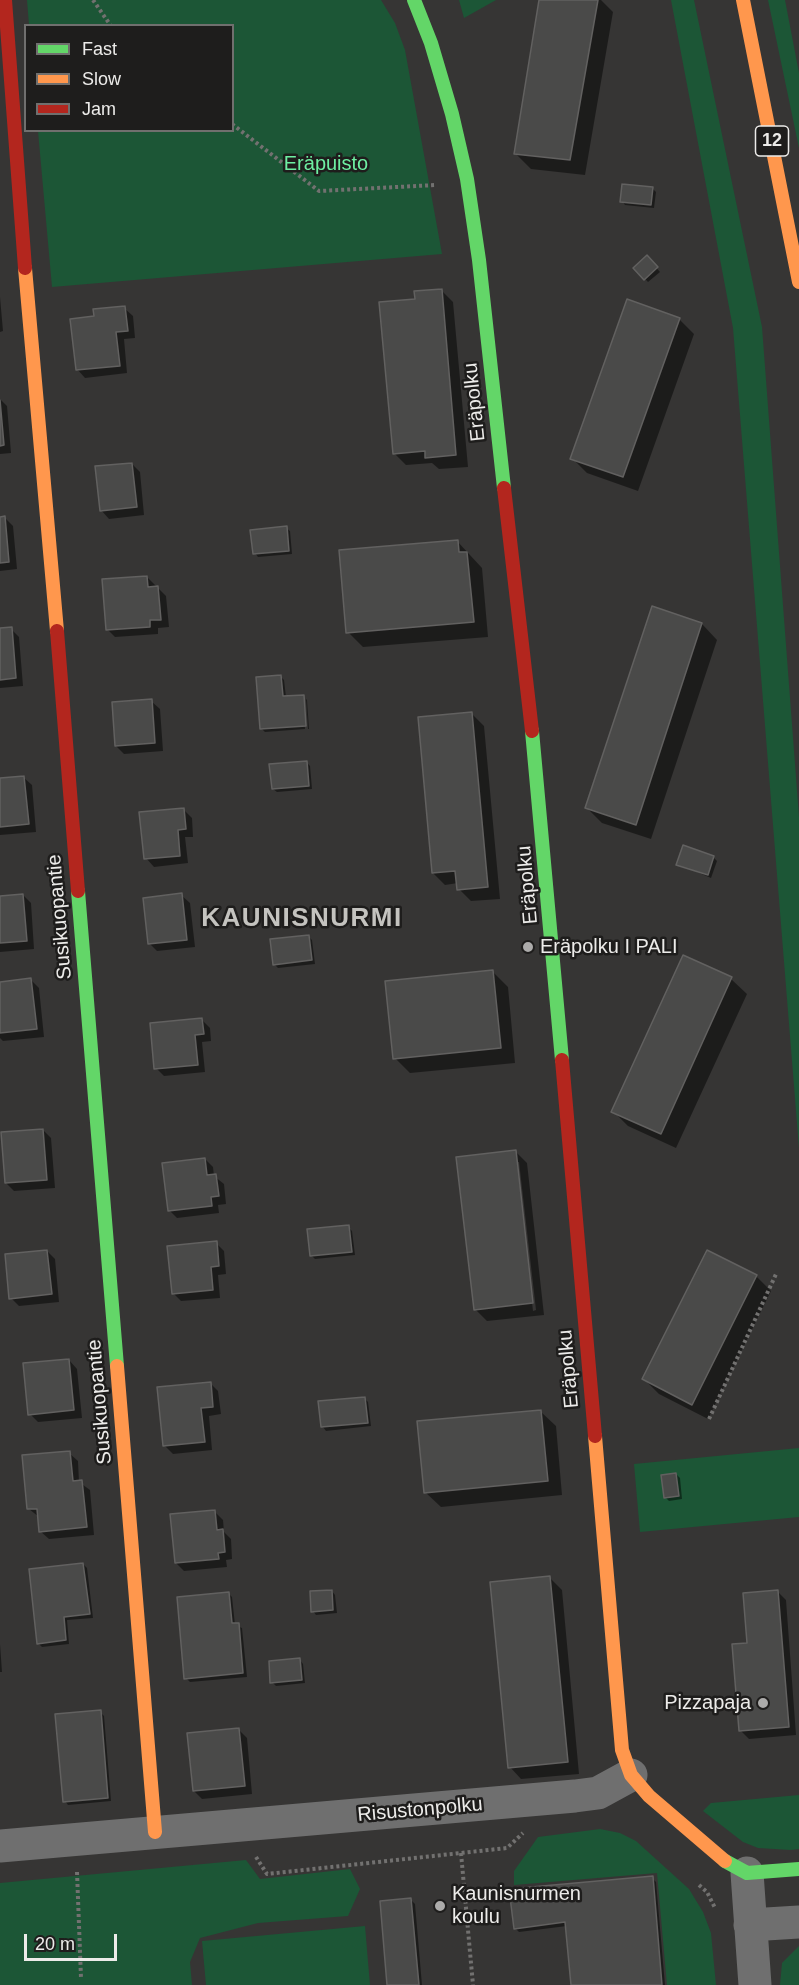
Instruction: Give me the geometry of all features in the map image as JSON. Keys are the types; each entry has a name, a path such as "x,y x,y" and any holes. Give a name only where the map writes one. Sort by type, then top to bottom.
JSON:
{"street":[{"name":"Susikuopantie","path":"5,0 18,148 27,306 49,533 154,1832"},
{"name":"Eräpolku","path":"414,0 431,43 452,114 467,179 479,260 542,823 615,1678 622,1750 631,1775"},
{"name":"12","path":"743,0 799,282"},
{"name":"Risustonpolku","path":"0,1846 575,1796 598,1793 631,1775"},
{"path":"631,1775 649,1796 726,1862 747,1873 799,1869"},
{"path":"747,1873 755,1985"},
{"path":"750,1925 799,1922"}],"path":[{"path":"93,0 110,24"},
{"path":"234,126 319,191 446,185"},
{"path":"709,1419 777,1272"},
{"path":"255,1855 267,1874 507,1848 527,1829"},
{"path":"461,1853 473,1985"},
{"path":"76,1862 81,1978"},
{"path":"691,1877 707,1892 718,1913"}],"green space":[{"name":"Eräpuisto","path":"27,0 381,0 395,23 405,50 442,254 52,287 38,132 234,132 234,24 29,24"},
{"path":"459,0 496,0 464,18"},
{"path":"671,0 694,0 762,327 799,817 799,1148 733,328"},
{"path":"768,0 785,0 799,73 799,148"},
{"path":"799,1448 799,1517 640,1532 634,1464"},
{"path":"799,1795 799,1849 758,1848 743,1842 703,1811 711,1803"},
{"path":"600,1829 620,1833 636,1841 689,1889 703,1912 711,1933 716,1985 667,1985 657,1873 514,1885 514,1871 538,1837"},
{"path":"246,1860 260,1879 350,1869 360,1889 348,1916 258,1923 200,1938 190,1962 192,1985 0,1985 0,1883"},
{"path":"365,1926 370,1985 206,1985 202,1941"},
{"path":"799,1946 799,1985 780,1985 782,1963"}],"building":[{"path":"539,0 598,0 570,160 514,154"},
{"path":"622,184 653,187 651,205 620,202"},
{"path":"647,255 658,267 644,280 633,268"},
{"path":"442,289 456,455 425,458 425,451 393,454 379,302 415,299 414,291"},
{"path":"627,299 680,318 623,477 570,459"},
{"path":"125,306 128,331 116,332 120,366 76,370 70,319 94,316 93,309"},
{"path":"0,400 4,445 0,446"},
{"path":"132,463 137,507 100,511 95,466"},
{"path":"5,516 9,562 0,563 0,517"},
{"path":"287,526 289,551 253,554 250,530"},
{"path":"458,540 459,552 467,552 474,622 346,633 339,550"},
{"path":"147,576 148,587 158,586 161,620 150,620 150,627 106,630 102,579"},
{"path":"652,606 702,623 636,825 585,808"},
{"path":"12,627 16,678 0,680 0,628"},
{"path":"281,675 283,696 304,695 306,726 260,729 256,677"},
{"path":"152,699 155,743 115,746 112,702"},
{"path":"472,712 488,887 457,890 455,871 432,873 418,717"},
{"path":"307,761 309,786 272,789 269,764"},
{"path":"24,776 29,824 0,827 0,778"},
{"path":"184,808 186,829 178,830 180,856 144,859 139,812"},
{"path":"683,845 714,856 708,875 676,865"},
{"path":"182,893 187,940 148,944 143,898"},
{"path":"23,894 27,941 0,943 0,896"},
{"path":"309,935 312,960 273,965 270,939"},
{"path":"683,955 732,977 661,1134 611,1112"},
{"path":"493,970 501,1048 393,1059 385,981"},
{"path":"31,978 37,1029 0,1033 0,982"},
{"path":"202,1018 204,1034 195,1035 198,1065 154,1069 150,1023"},
{"path":"43,1129 47,1180 5,1183 1,1132"},
{"path":"516,1150 533,1303 474,1310 456,1157"},
{"path":"205,1158 207,1175 216,1174 219,1196 211,1197 212,1206 168,1211 162,1163"},
{"path":"349,1225 352,1252 310,1256 307,1229"},
{"path":"217,1241 219,1266 211,1267 213,1290 172,1294 167,1246"},
{"path":"47,1250 52,1294 9,1299 5,1254"},
{"path":"707,1250 757,1275 692,1405 642,1379"},
{"path":"69,1359 74,1410 28,1415 23,1363"},
{"path":"211,1382 213,1407 201,1408 205,1442 163,1446 157,1387"},
{"path":"365,1397 368,1423 321,1427 318,1401"},
{"path":"541,1410 548,1481 424,1493 417,1421"},
{"path":"70,1451 73,1481 82,1480 87,1527 39,1532 37,1509 27,1509 22,1455"},
{"path":"676,1473 679,1496 664,1498 661,1475"},
{"path":"215,1510 217,1530 223,1529 225,1552 218,1553 219,1559 175,1563 170,1514"},
{"path":"83,1563 90,1614 64,1617 66,1640 37,1644 29,1569"},
{"path":"550,1576 568,1762 508,1768 490,1582"},
{"path":"332,1590 333,1610 311,1612 310,1591"},
{"path":"778,1590 789,1727 739,1731 732,1644 747,1643 743,1593"},
{"path":"229,1592 232,1623 239,1623 243,1673 184,1679 177,1597"},
{"path":"300,1658 302,1680 270,1683 269,1661"},
{"path":"101,1710 108,1798 63,1802 55,1714"},
{"path":"239,1728 245,1786 193,1791 187,1733"},
{"path":"653,1876 662,1985 571,1985 565,1922 514,1929 509,1889"},
{"path":"411,1898 419,1985 387,1985 380,1901"}],"traffic: fast":[{"path":"414,0 431,43 452,114 467,179 479,260 504,488"},
{"path":"532,731 562,1060"},
{"path":"78,891 117,1366"},
{"path":"725,1861 747,1873 799,1869"}],"traffic: slow":[{"path":"743,0 799,282"},
{"path":"25,268 57,631"},
{"path":"117,1366 155,1832"},
{"path":"595,1436 622,1750 631,1775 649,1796 725,1861"}],"traffic: jam":[{"path":"5,0 25,268"},
{"path":"504,488 532,731"},
{"path":"57,631 78,891"},
{"path":"562,1060 595,1436"}],"place":[{"name":"Eräpolku I PALI","path":"528,947"},
{"name":"Pizzapaja","path":"763,1703"},
{"name":"Kaunisnurmen koulu","path":"440,1906"}],"district":[{"name":"KAUNISNURMI","path":"302,919"}]}
